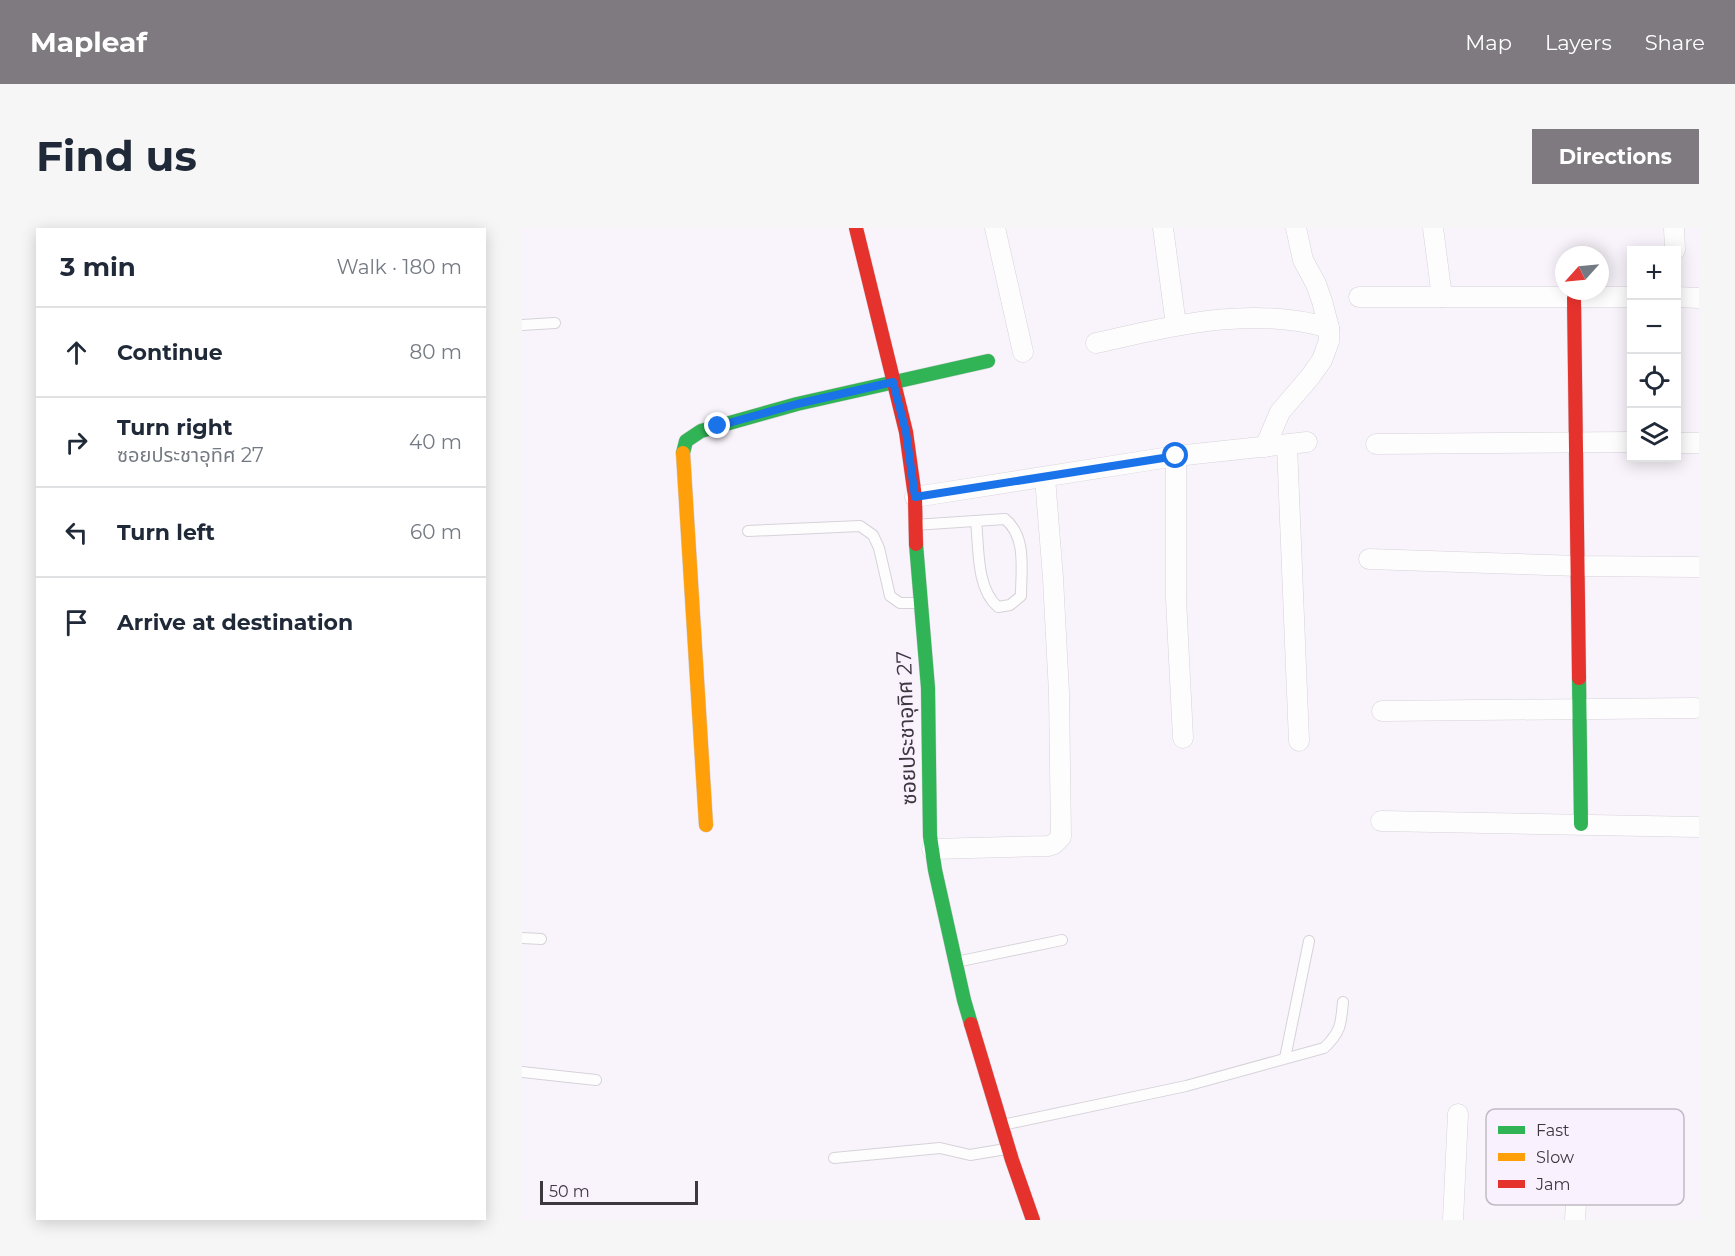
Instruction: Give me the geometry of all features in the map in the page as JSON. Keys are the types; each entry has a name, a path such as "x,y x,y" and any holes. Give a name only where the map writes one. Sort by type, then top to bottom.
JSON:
{"street":[{"name":"ซอยประชาอุทิศ 27","path":"856,228 906,432 915,497 914,525 928,688 932,849 964,999 1008,1148 1033,1220"},
{"path":"994,228 1023,352"},
{"path":"1163,228 1176,325"},
{"path":"1265,447 1280,412 1322,360 1329,341 1329,328 1316,284 1303,260 1296,228"},
{"path":"1433,228 1442,297"},
{"path":"1674,228 1675,246"},
{"path":"1359,297 1555,298"},
{"path":"1609,297 1627,297"},
{"path":"1681,297 1699,298"},
{"path":"1574,300 1581,824"},
{"path":"1096,343 1176,325 1227,318 1268,318 1311,323 1329,328"},
{"path":"706,825 684,442 689,436 701,431 774,410 988,361"},
{"path":"1376,444 1627,442"},
{"path":"1681,443 1699,443"},
{"path":"915,497 1176,456 1297,444 1299,741"},
{"path":"1176,456 1176,599 1183,738"},
{"path":"932,849 1048,846 1061,837 1059,693 1045,478"},
{"path":"1369,559 1579,566 1699,567"},
{"path":"1382,711 1695,708"},
{"path":"1381,821 1699,826"},
{"path":"1454,1220 1458,1114"},
{"path":"1575,1220 1576,1205"}],"lane":[{"path":"522,325 555,323"},
{"path":"914,525 1005,519 1014,527 1021,543 1021,596 1010,604 998,607 988,598 982,577 976,521"},
{"path":"748,531 860,526 873,536 879,548 890,596 900,603 920,603"},
{"path":"522,938 541,939"},
{"path":"956,962 1062,940"},
{"path":"1285,1058 1309,941"},
{"path":"1002,1125 1186,1086 1324,1048 1337,1035 1343,1002"},
{"path":"522,1072 596,1080"},
{"path":"834,1158 940,1148 970,1155 1008,1148"}],"traffic: fast":[{"path":"683,453 686,441 701,431 797,404 988,361"},
{"path":"916,544 928,688 930,836 935,870 971,1024"},
{"path":"1579,678 1581,824"}],"traffic: slow":[{"path":"683,453 706,825"}],"traffic: jam":[{"path":"856,228 906,432 915,497 916,544"},
{"path":"1574,300 1579,678"},
{"path":"971,1024 1012,1160 1033,1220"}],"route":[{"path":"718,426 797,404 893,382 906,432 915,497 1080,473 1176,456"}]}
